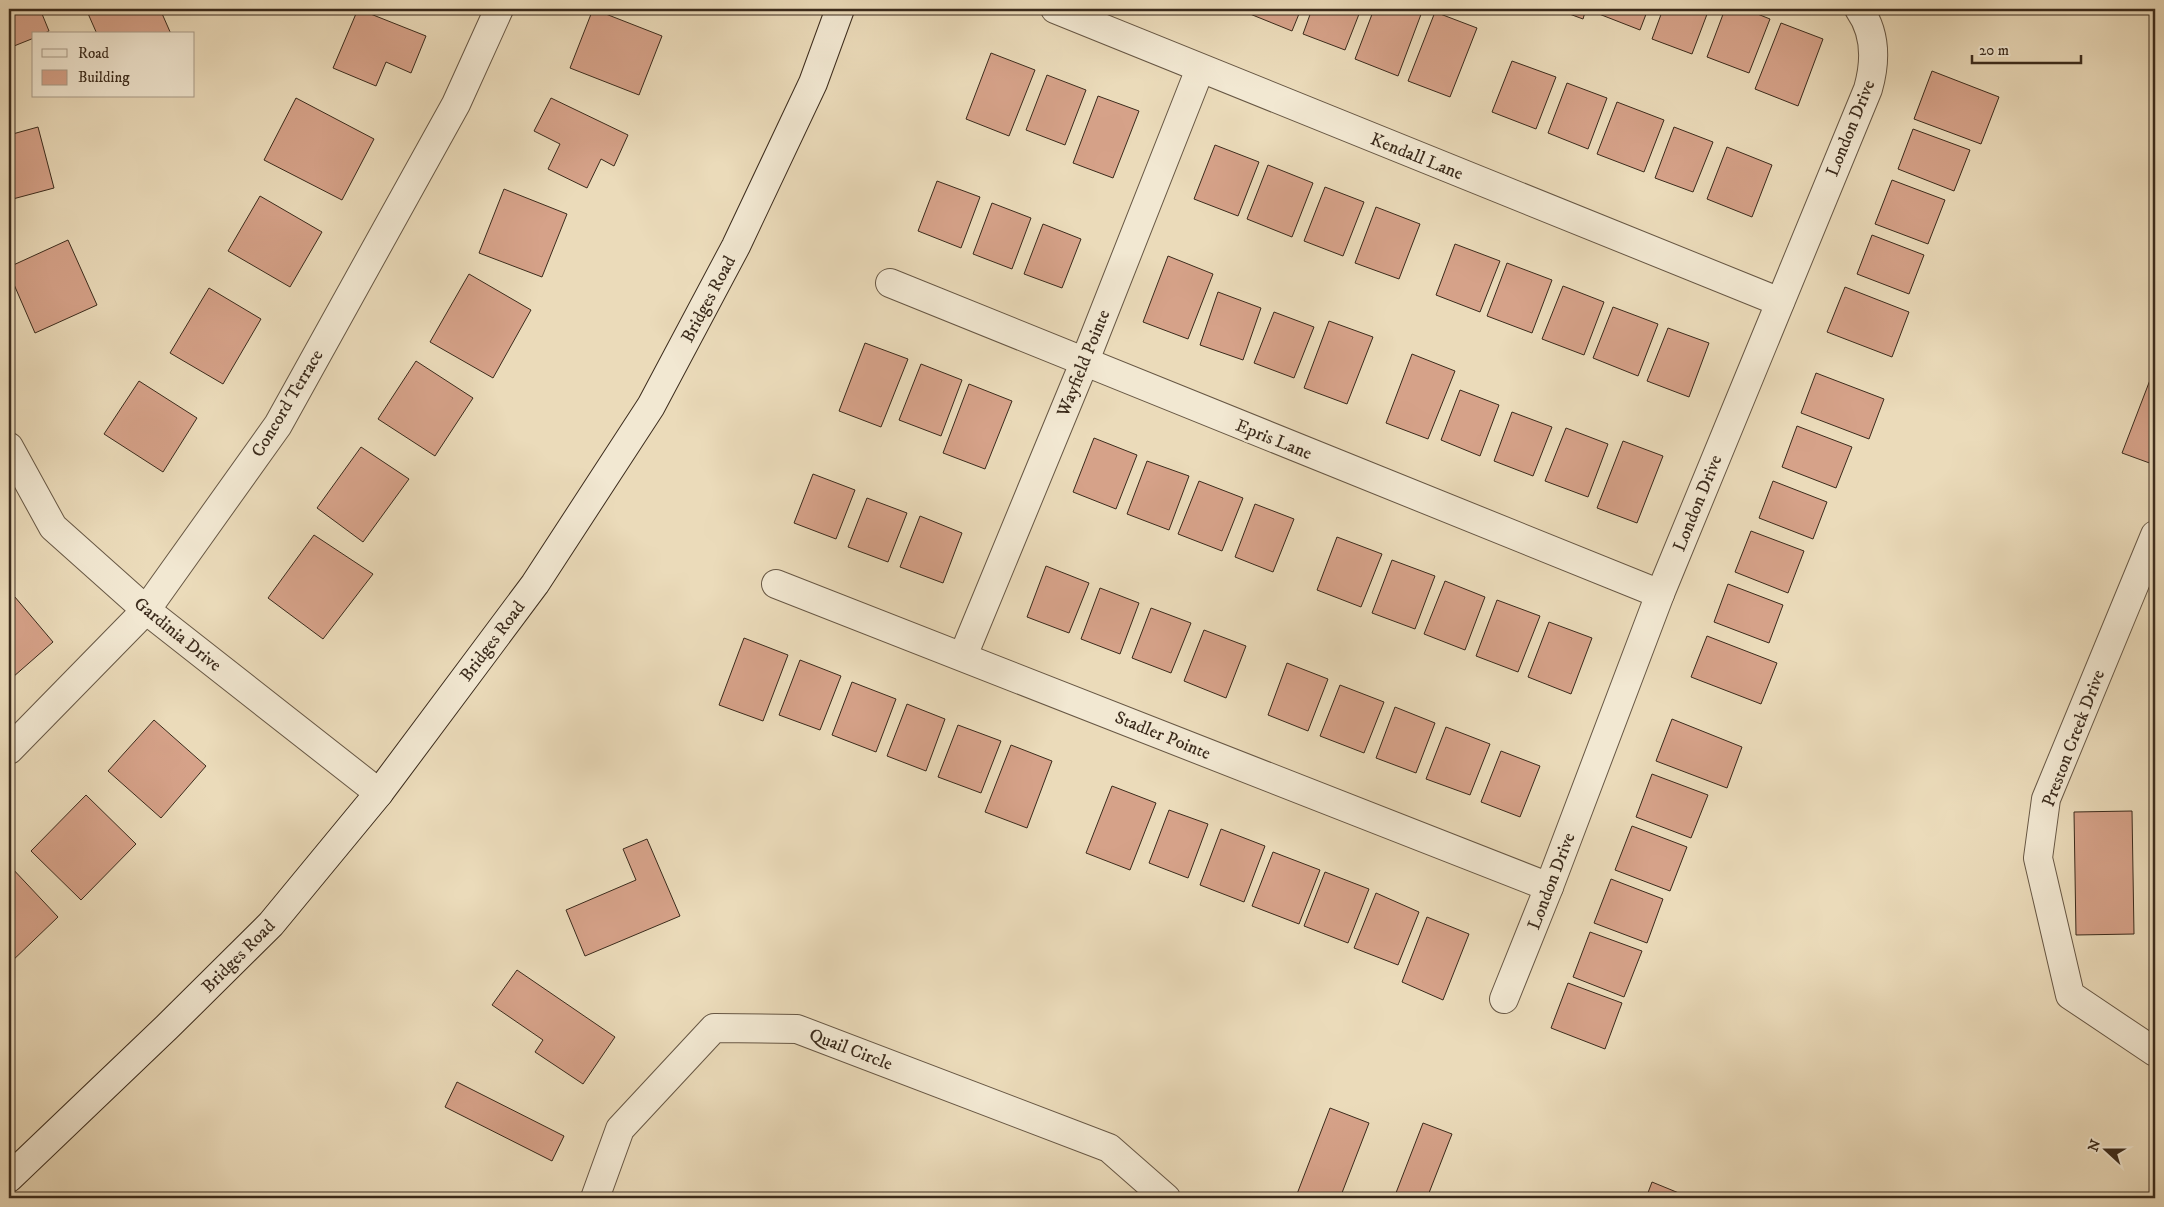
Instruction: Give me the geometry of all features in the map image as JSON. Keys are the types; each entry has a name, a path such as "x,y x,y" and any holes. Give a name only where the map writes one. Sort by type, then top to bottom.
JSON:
{"street":[{"name":"Concord Terrace","path":"9,750 146,610 278,425 456,104 499,9"},
{"name":"Bridges Road","path":"9,1178 272,924 379,793 535,584 651,406 736,246 813,83 840,9"},
{"name":"Kendall Lane","path":"1055,9 1780,302"},
{"name":"London Drive","path":"1504,999 1549,887 1660,594 1872,75 1874,55 1872,39 1868,24 1859,9"},
{"name":"Wayfield Pointe","path":"963,656 1084,363 1200,69"},
{"name":"Epris Lane","path":"890,283 1084,363 1660,594"},
{"name":"Gardinia Drive","path":"9,448 53,527 146,610 379,793"},
{"name":"Preston Creek Drive","path":"2155,535 2046,799 2038,858 2070,995 2155,1052"},
{"name":"Stadler Pointe","path":"776,584 1549,887"},
{"name":"Quail Circle","path":"595,1198 620,1128 714,1028 798,1029 1108,1148 1166,1198"}],"building":[{"path":"9,9 40,9 49,31 32,32 32,39 9,48"},
{"path":"86,9 160,9 170,32 96,32"},
{"path":"358,9 426,36 411,73 386,62 376,86 333,68"},
{"path":"593,9 662,36 639,95 570,68"},
{"path":"1252,9 1301,9 1292,31 1250,14"},
{"path":"1312,9 1361,9 1345,50 1303,34"},
{"path":"1374,9 1423,9 1398,76 1355,59"},
{"path":"1556,9 1586,9 1583,19"},
{"path":"1601,9 1648,9 1640,30 1599,14"},
{"path":"1663,9 1709,9 1692,54 1652,39"},
{"path":"1725,9 1745,9 1770,19 1749,73 1707,57"},
{"path":"1435,12 1477,28 1450,97 1408,81"},
{"path":"1781,23 1823,39 1798,106 1755,89"},
{"path":"991,53 1035,70 1009,136 966,119"},
{"path":"1512,61 1556,77 1536,129 1492,112"},
{"path":"1932,71 1999,97 1981,144 1914,119"},
{"path":"1047,75 1086,90 1065,145 1026,130"},
{"path":"1567,83 1607,98 1588,149 1548,133"},
{"path":"1098,96 1139,111 1113,178 1073,163"},
{"path":"296,98 374,139 342,200 264,160"},
{"path":"551,98 628,135 614,166 601,159 587,188 548,169 560,144 534,131"},
{"path":"1617,102 1664,120 1644,172 1597,154"},
{"path":"38,127 54,188 9,200 9,135"},
{"path":"1674,127 1713,142 1693,192 1655,178"},
{"path":"1913,129 1970,150 1954,191 1898,169"},
{"path":"1215,145 1259,162 1238,216 1194,199"},
{"path":"1727,147 1772,165 1752,217 1707,199"},
{"path":"1268,165 1313,183 1292,237 1247,219"},
{"path":"1892,180 1945,200 1928,244 1875,224"},
{"path":"937,181 980,197 961,248 918,231"},
{"path":"1325,187 1364,202 1343,256 1304,241"},
{"path":"504,189 567,214 542,277 479,253"},
{"path":"260,196 322,232 290,287 228,251"},
{"path":"992,203 1031,218 1012,269 973,254"},
{"path":"1376,207 1420,224 1399,279 1355,263"},
{"path":"1043,224 1081,239 1062,288 1024,274"},
{"path":"1872,235 1924,255 1909,294 1857,274"},
{"path":"68,240 97,305 35,333 9,273 9,267"},
{"path":"1455,244 1500,261 1480,312 1436,295"},
{"path":"1168,256 1213,274 1188,339 1143,322"},
{"path":"1507,263 1552,280 1532,333 1487,316"},
{"path":"469,274 531,310 493,378 430,342"},
{"path":"1563,286 1604,302 1584,355 1542,339"},
{"path":"1845,287 1909,312 1892,357 1827,332"},
{"path":"209,288 261,319 223,384 170,353"},
{"path":"1218,292 1261,308 1243,360 1200,345"},
{"path":"1613,307 1658,324 1638,376 1593,358"},
{"path":"1274,312 1314,327 1294,378 1254,363"},
{"path":"1329,321 1373,337 1347,404 1304,388"},
{"path":"1668,328 1709,343 1689,397 1647,381"},
{"path":"865,343 908,359 881,427 839,411"},
{"path":"1412,354 1455,371 1428,439 1386,423"},
{"path":"416,361 473,398 435,456 378,419"},
{"path":"921,364 962,380 941,436 899,420"},
{"path":"2155,367 2155,465 2122,453"},
{"path":"1816,373 1884,399 1869,439 1801,413"},
{"path":"139,381 197,418 163,472 104,434"},
{"path":"969,384 1012,401 985,469 943,453"},
{"path":"1460,390 1499,405 1480,456 1441,440"},
{"path":"1512,412 1552,427 1533,476 1494,461"},
{"path":"1797,426 1852,447 1836,488 1782,467"},
{"path":"1566,428 1608,444 1588,497 1545,481"},
{"path":"1094,438 1137,455 1116,509 1073,492"},
{"path":"1623,441 1663,456 1637,523 1597,508"},
{"path":"361,447 409,479 363,542 317,508"},
{"path":"1147,461 1189,476 1169,530 1127,514"},
{"path":"813,474 855,490 836,539 794,523"},
{"path":"1199,481 1243,498 1222,551 1178,534"},
{"path":"1773,481 1827,502 1813,539 1759,518"},
{"path":"867,498 907,513 888,562 848,547"},
{"path":"1255,504 1294,519 1273,572 1235,557"},
{"path":"920,516 962,533 943,583 900,567"},
{"path":"1751,531 1804,551 1788,593 1735,572"},
{"path":"314,535 373,574 323,639 268,598"},
{"path":"1337,537 1382,554 1361,607 1317,590"},
{"path":"1392,560 1435,576 1415,629 1372,613"},
{"path":"1046,566 1089,583 1069,633 1027,617"},
{"path":"1445,581 1485,597 1465,650 1424,634"},
{"path":"1728,584 1783,605 1769,643 1714,622"},
{"path":"1100,588 1139,603 1120,654 1081,639"},
{"path":"9,590 53,642 13,677 9,672"},
{"path":"1497,600 1540,616 1518,672 1476,656"},
{"path":"1151,608 1191,623 1171,673 1132,658"},
{"path":"1549,622 1592,638 1571,694 1528,677"},
{"path":"1204,630 1246,646 1226,698 1184,681"},
{"path":"1707,636 1777,663 1761,704 1691,677"},
{"path":"744,638 788,655 763,721 719,705"},
{"path":"800,660 841,676 820,730 779,715"},
{"path":"1287,663 1328,679 1308,731 1268,715"},
{"path":"852,682 896,699 876,752 832,735"},
{"path":"1340,685 1384,702 1364,753 1320,736"},
{"path":"907,704 945,719 926,771 887,756"},
{"path":"1395,707 1435,723 1416,773 1376,758"},
{"path":"1672,719 1742,747 1727,788 1656,761"},
{"path":"154,720 206,766 161,818 108,771"},
{"path":"958,725 1001,741 981,793 938,777"},
{"path":"1446,727 1490,744 1470,795 1426,779"},
{"path":"1011,745 1052,761 1027,828 985,812"},
{"path":"1501,751 1540,766 1520,817 1481,802"},
{"path":"1652,774 1708,795 1691,838 1636,817"},
{"path":"1112,786 1156,803 1130,870 1086,853"},
{"path":"86,795 136,844 81,900 31,851"},
{"path":"1169,810 1208,824 1188,878 1149,863"},
{"path":"2132,811 2134,934 2076,935 2074,812"},
{"path":"1632,826 1687,847 1670,891 1615,870"},
{"path":"1221,829 1265,846 1244,902 1200,885"},
{"path":"647,839 680,916 585,956 566,910 636,880 623,849"},
{"path":"1273,852 1320,870 1299,924 1252,906"},
{"path":"9,867 58,917 9,964"},
{"path":"1325,872 1369,889 1348,943 1304,926"},
{"path":"1611,879 1663,899 1647,943 1594,923"},
{"path":"1376,893 1419,912 1398,965 1354,948"},
{"path":"1427,917 1469,934 1443,1000 1402,982"},
{"path":"1590,932 1642,951 1624,997 1573,977"},
{"path":"517,970 615,1037 583,1084 535,1052 543,1040 492,1005"},
{"path":"1568,983 1622,1003 1605,1049 1551,1028"},
{"path":"457,1082 564,1136 552,1161 445,1107"},
{"path":"1330,1108 1369,1123 1340,1198 1308,1198 1297,1194"},
{"path":"1423,1123 1452,1134 1427,1198 1394,1198"},
{"path":"1652,1182 1691,1198 1646,1198"}]}
